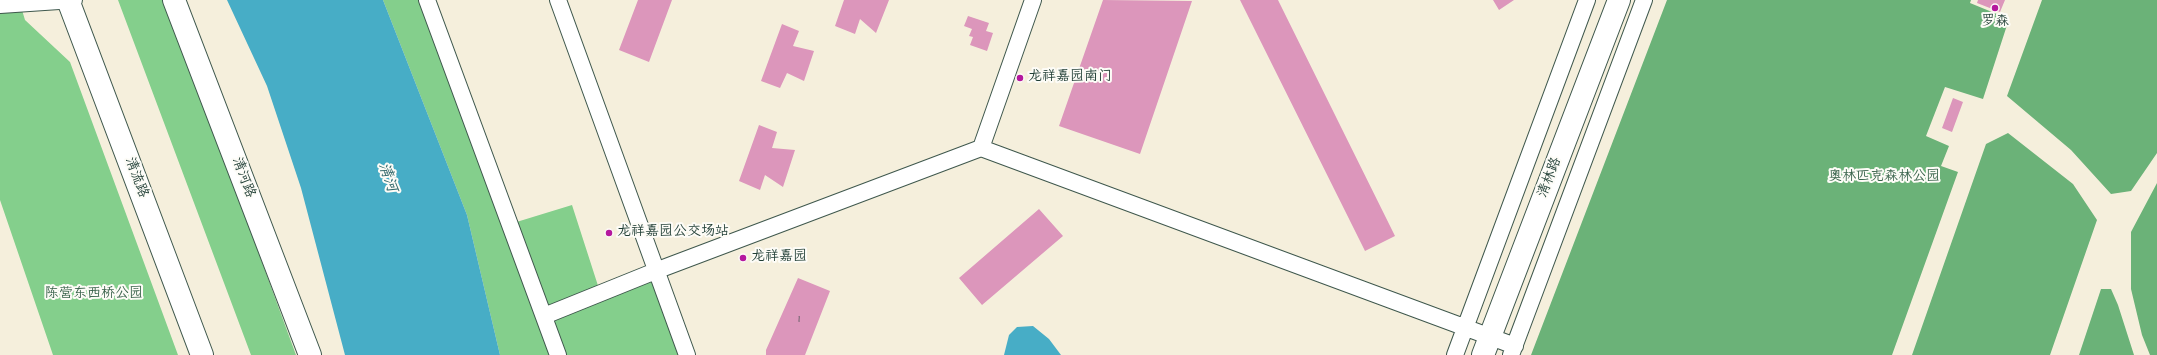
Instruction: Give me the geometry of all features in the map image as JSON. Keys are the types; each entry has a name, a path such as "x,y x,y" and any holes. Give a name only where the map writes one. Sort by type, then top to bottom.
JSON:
{"street":[{"path":"0,5 70,0"},
{"name":"清流路","path":"70,0 202,355"},
{"name":"清河路","path":"174,0 310,355"},
{"path":"427,0 558,355"},
{"path":"558,0 658,270 687,355"},
{"path":"981,148 1033,0"},
{"path":"1455,355 1587,0"},
{"name":"清林路","path":"1487,346 1619,0"},
{"path":"544,316 658,270 981,148 1465,327 1487,346 1513,350 1644,0"}],"green space":[{"name":"陈营东西桥公园","path":"0,0 19,0 25,20 70,62 178,355 53,355 0,200"},
{"path":"118,0 166,0 296,355 251,355"},
{"path":"383,0 427,0 510,224 572,205 601,295 658,270 687,355 500,355 467,215"},
{"name":"奥林匹克森林公园","path":"1667,0 1971,0 1970,3 2009,19 1983,99 1945,87 1926,136 1949,146 1941,166 1958,172 1892,355 1531,355"},
{"path":"2042,0 2157,0 2157,153 2131,191 2111,194 2071,150 2007,96"},
{"path":"2008,133 2073,184 2097,220 2050,355 1912,355 1986,144"},
{"path":"2157,183 2157,355 2150,355 2142,335 2131,289 2131,232"},
{"path":"2101,289 2111,289 2118,305 2134,355 2079,355"}],"water":[{"name":"清河","path":"227,0 383,0 467,215 500,355 345,355 301,188 267,86"},
{"path":"1033,326 1049,339 1061,355 1004,355 1009,335 1017,327"}],"building":[{"path":"638,0 672,0 649,62 619,50"},
{"path":"844,0 889,0 876,33 860,19 855,34 835,26"},
{"path":"1103,0 1192,1 1140,154 1059,126"},
{"path":"1240,0 1278,0 1395,236 1365,251"},
{"path":"1493,0 1514,0 1499,10"},
{"name":"罗森","path":"1978,0 2005,0 2000,12 1977,3"},
{"path":"968,16 989,23 986,31 993,33 987,51 970,45 973,37 969,36 972,29 964,26"},
{"path":"782,24 799,31 793,46 814,51 804,81 787,73 780,88 761,81"},
{"path":"1953,98 1963,102 1952,132 1942,128"},
{"path":"759,125 777,132 772,148 795,150 783,187 765,175 760,190 739,181"},
{"path":"1039,209 1063,236 982,305 959,278"},
{"path":"798,278 830,291 805,355 766,355 766,350"}],"place":[{"name":"罗森","path":"1995,8"},
{"name":"龙祥嘉园南门","path":"1020,78"},
{"name":"龙祥嘉园公交场站","path":"609,233"},
{"name":"龙祥嘉园","path":"743,258"}]}
